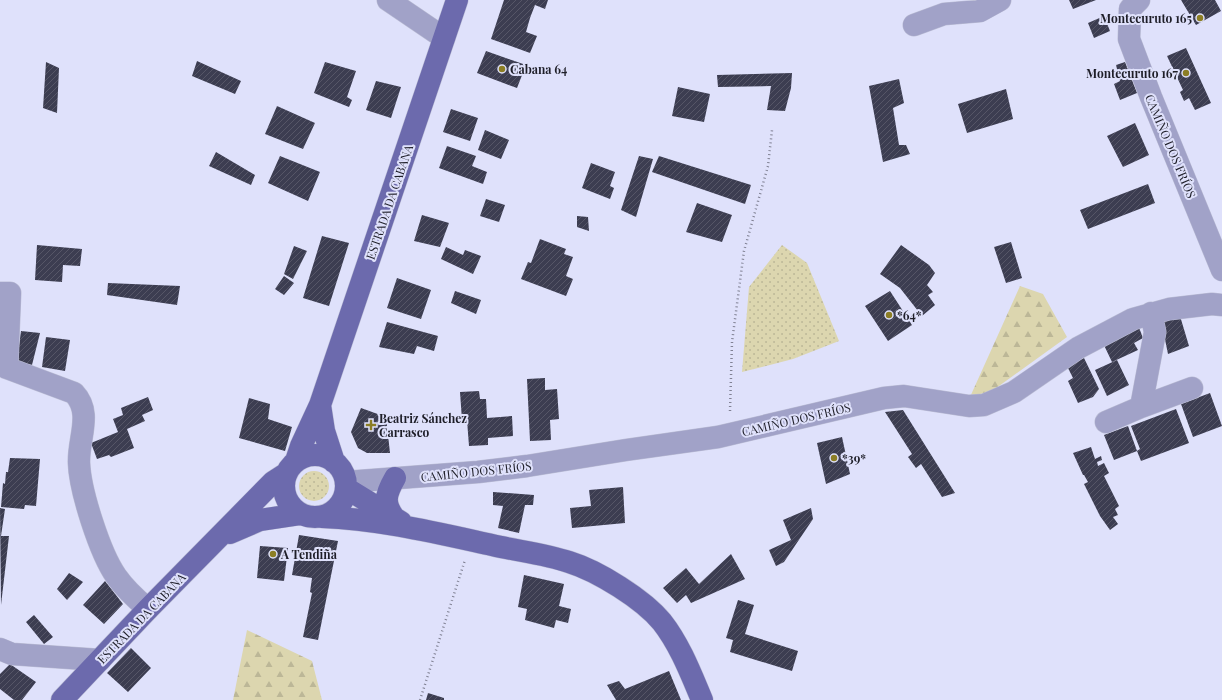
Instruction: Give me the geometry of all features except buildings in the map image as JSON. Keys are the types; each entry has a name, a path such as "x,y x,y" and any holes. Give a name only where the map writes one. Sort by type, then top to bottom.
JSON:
{"main road":[{"name":"ESTRADA DA CABANA","path":"62,700 148,609 222,536 273,482 292,467 320,405 457,0"},
{"name":"ESTRADA DA CABANA","path":"320,405 324,431 334,462"},
{"path":"322,517 337,508 344,498 346,485 340,468 334,462 316,455 304,457 292,467 284,480 284,494 291,506 300,514 308,517 349,519 416,530 570,562 609,581 635,597 662,622 681,653 702,700"},
{"path":"395,478 389,489 387,502 389,511 396,520"},
{"path":"346,485 396,520 416,530"},
{"name":"ESTRADA DA CABANA","path":"222,536 260,520 300,514"}],"street":[{"path":"388,0 444,38"},
{"path":"914,25 944,14 980,11 1000,0"},
{"name":"CAMIÑO DOS FRÍOS","path":"1129,3 1129,39 1151,97 1222,270"},
{"path":"5,293 7,368 74,393 82,401 84,412 79,463 90,511 99,541 115,575 132,595 148,609"},
{"name":"CAMIÑO DOS FRÍOS","path":"346,485 395,478 478,472 527,466 729,434 884,398 904,396 969,406 984,405 1014,392 1078,348 1132,320 1151,313 1169,309 1205,304 1222,305"},
{"path":"1141,407 1155,332 1151,313"},
{"path":"1106,422 1192,388"},
{"path":"0,649 12,654 100,660"}],"path":[{"path":"729,434 732,342 744,251 768,166 772,130"},
{"path":"420,700 472,541"}],"green space":[{"path":"782,245 807,263 839,341 793,359 742,372 749,287"},
{"path":"1020,286 1043,294 1067,337 992,391 970,397"},
{"path":"314,471 324,476 329,486 324,496 314,501 304,496 299,486 304,476"},
{"path":"247,630 312,661 322,700 233,700"}],"place":[{"name":"Montecuruto 165","path":"1200,18"},
{"name":"Cabana 64","path":"502,69"},
{"name":"Montecuruto 167","path":"1186,73"},
{"name":"*64*","path":"889,315"},
{"name":"Beatriz Sánchez Carrasco","path":"371,425"},
{"name":"*39*","path":"834,458"},
{"name":"A Tendiña","path":"273,554"}]}
